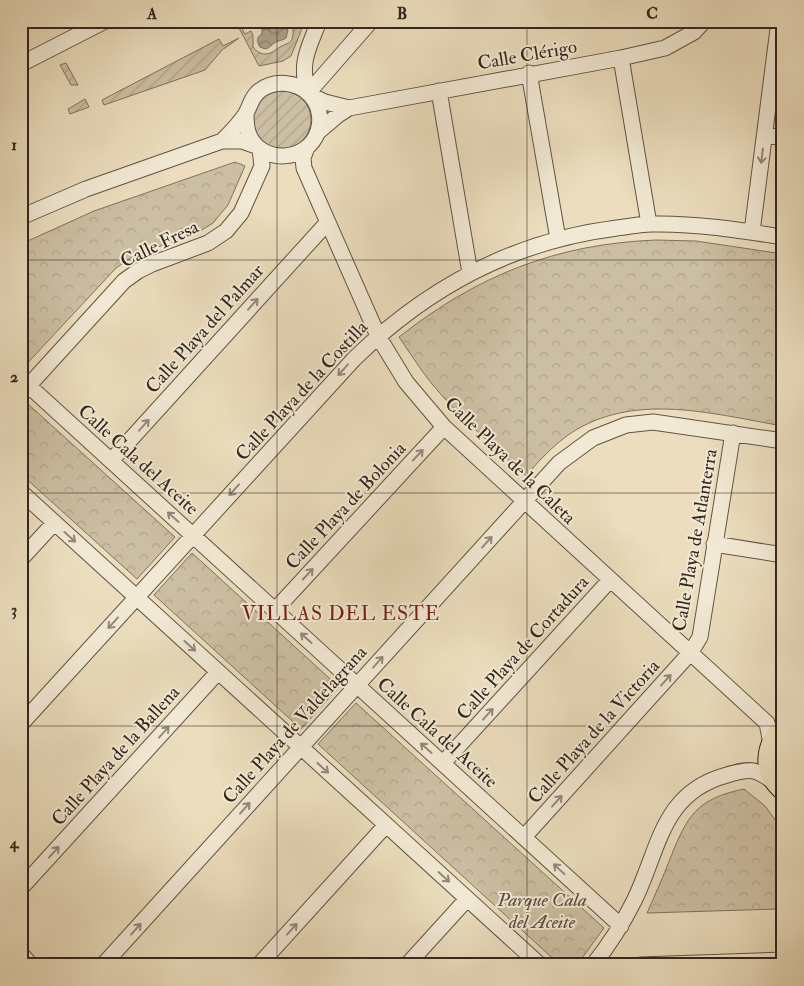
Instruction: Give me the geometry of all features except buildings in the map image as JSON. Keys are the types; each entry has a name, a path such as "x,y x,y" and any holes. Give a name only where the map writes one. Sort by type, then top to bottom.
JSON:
{"main road":[{"path":"775,725 775,736 770,748 768,761 770,773 780,787"}],"street":[{"path":"21,64 105,21"},
{"path":"309,94 304,77 304,62 319,21"},
{"path":"309,94 371,21"},
{"name":"Calle Clérigo","path":"318,132 349,108 621,58 665,48 694,32 704,21"},
{"path":"752,232 764,135 780,41 779,21"},
{"path":"621,58 649,224"},
{"path":"280,83 304,62"},
{"path":"529,74 558,239"},
{"path":"222,141 236,128 246,113 250,102 258,92 268,86 280,83 292,84 302,88 309,94 318,107 320,120 318,132 312,143 302,151 291,156 270,160 262,166 258,148 249,136 246,125 246,113"},
{"path":"439,91 470,273"},
{"name":"Calle Clérigo","path":"309,94 325,102 349,108"},
{"path":"764,135 783,137"},
{"path":"21,217 86,189 222,141 242,141 295,161 304,168"},
{"path":"304,168 303,158 307,147"},
{"name":"Calle Fresa","path":"25,390 124,281 152,264 208,243 226,230 241,213 262,166"},
{"name":"Calle Playa de la Caleta","path":"304,168 378,336 406,382 444,427 610,580 775,725"},
{"name":"Calle Playa del Palmar","path":"111,460 327,223"},
{"name":"Calle Playa de la Costilla","path":"21,724 354,359 378,336 431,295 470,273 516,252 558,239 597,230 649,224 692,224 783,238"},
{"name":"Calle Cala del Aceite","path":"25,390 111,460 621,926"},
{"name":"Calle Playa de Valdelagrana","path":"103,965 560,463 593,438 626,425 653,422 783,441"},
{"name":"Calle Playa de Bolonia","path":"275,610 444,427"},
{"name":"Calle Playa de Atlanterra","path":"691,652 700,637 733,433"},
{"path":"21,492 540,965"},
{"path":"21,559 54,522"},
{"path":"714,544 783,554"},
{"name":"Calle Playa de Cortadura","path":"443,763 610,580"},
{"name":"Calle Playa de la Victoria","path":"524,837 691,652"},
{"name":"Calle Playa de la Ballena","path":"21,888 218,672"},
{"path":"775,725 783,724"},
{"path":"754,770 770,748"},
{"path":"602,962 636,898 664,828 678,805 687,796 708,782 734,773 754,770 766,776 780,787"},
{"path":"260,965 386,825"},
{"path":"407,965 467,898"},
{"path":"21,954 31,965"},
{"path":"640,965 783,960"}],"green space":[{"path":"288,21 305,21 291,56 283,61 259,66 239,28 241,27 245,34 251,31 253,47 262,54 268,54 291,41 293,30"},
{"path":"239,38 222,50 205,70 104,105 102,100 219,39 223,46"},
{"path":"66,63 78,85 71,85 60,65"},
{"path":"282,91 293,93 306,104 311,120 309,131 298,144 282,149 271,147 258,136 253,120 255,109 266,96"},
{"path":"85,99 89,107 70,114 68,109"},
{"path":"235,162 245,166 228,205 213,223 197,233 135,255 116,268 21,370 21,244 94,211"},
{"path":"656,240 696,241 783,254 783,426 682,410 656,409 631,411 607,416 583,426 552,448 526,476 477,432 432,384 399,337 458,296 520,267 552,256 585,248"},
{"path":"28,404 175,537 137,579 21,474 21,411"},
{"path":"192,553 339,687 301,729 154,595"},
{"name":"Parque Cala del Aceite","path":"356,703 604,928 577,965 560,965 318,744"},
{"path":"744,789 765,806 776,821 778,909 647,913 682,831 695,812 715,798"}],"water":[{"path":"280,24 284,25 288,30 286,38 276,42 267,49 260,47 258,40 262,34 262,29 270,29"}],"district":[{"name":"VILLAS DEL ESTE","path":"341,613"}]}
